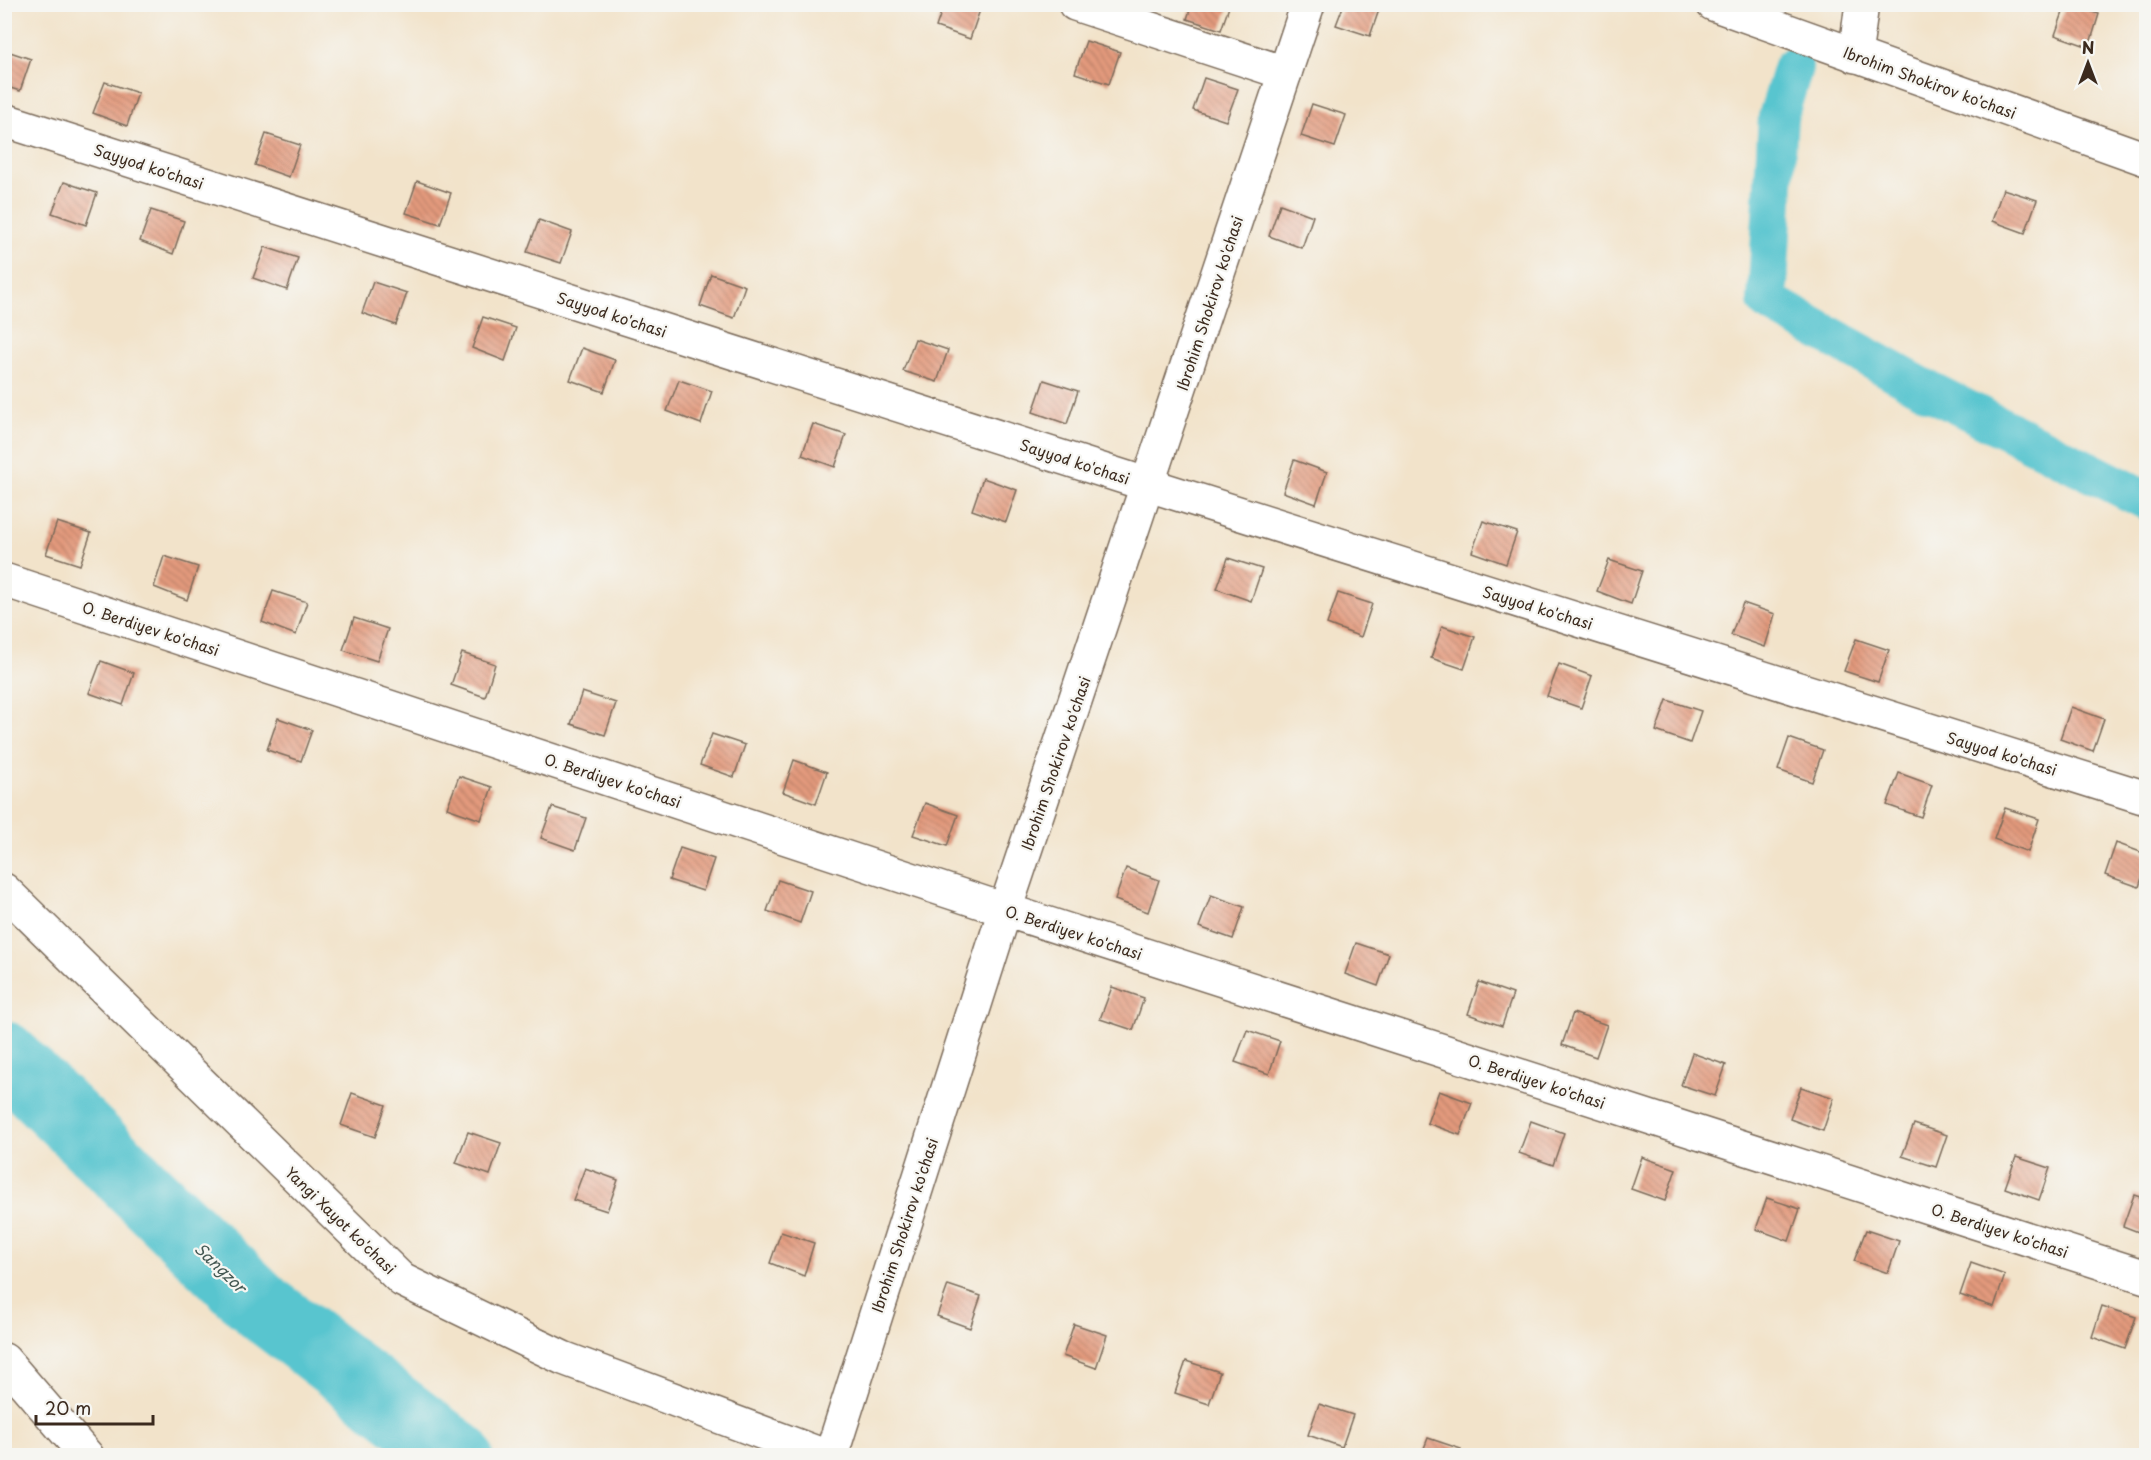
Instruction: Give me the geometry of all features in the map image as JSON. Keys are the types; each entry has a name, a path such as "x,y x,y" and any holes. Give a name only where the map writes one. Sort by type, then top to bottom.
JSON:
{"street":[{"path":"1075,4 1285,73"},
{"name":"Ibrohim Shokirov ko'chasi","path":"831,1455 1005,910 1308,4"},
{"name":"Ibrohim Shokirov ko'chasi","path":"1713,4 2146,159"},
{"path":"1855,56 1862,4"},
{"name":"Sayyod ko'chasi","path":"4,120 1149,485 2146,798"},
{"name":"O. Berdiyev ko'chasi","path":"4,580 1005,910 2146,1277"},
{"name":"Yangi Xayot ko'chasi","path":"4,890 402,1280 563,1358 825,1455"},
{"path":"4,1360 87,1455"}],"building":[{"path":"944,4 973,4 981,7 970,39 936,27"},
{"path":"1192,4 1230,4 1221,30 1187,19"},
{"path":"1344,4 1381,4 1370,36 1336,25"},
{"path":"2066,4 2099,14 2089,47 2055,35"},
{"path":"1086,41 1120,52 1109,84 1075,73"},
{"path":"4,50 31,59 20,91 4,86"},
{"path":"1204,78 1238,89 1226,121 1193,110"},
{"path":"105,82 138,93 127,126 93,113"},
{"path":"1312,104 1346,115 1335,147 1301,136"},
{"path":"266,134 300,145 289,177 255,165"},
{"path":"417,181 451,193 440,224 406,213"},
{"path":"64,182 97,193 86,225 52,213"},
{"path":"2003,189 2037,200 2025,233 1992,221"},
{"path":"1280,204 1313,216 1302,248 1269,236"},
{"path":"151,210 184,221 173,254 140,241"},
{"path":"539,220 572,232 561,263 527,252"},
{"path":"265,247 298,258 287,290 253,278"},
{"path":"711,274 745,286 734,318 700,306"},
{"path":"373,282 407,293 396,325 362,313"},
{"path":"483,317 516,328 505,361 472,348"},
{"path":"915,339 948,350 937,382 903,371"},
{"path":"582,348 615,360 604,392 570,380"},
{"path":"679,380 712,391 701,424 667,411"},
{"path":"1044,380 1078,391 1067,424 1033,412"},
{"path":"813,424 846,435 835,467 802,455"},
{"path":"1294,460 1327,472 1316,504 1283,492"},
{"path":"983,478 1017,490 1006,522 972,510"},
{"path":"1483,521 1517,532 1506,564 1472,552"},
{"path":"57,522 91,533 80,565 46,554"},
{"path":"164,556 198,567 187,600 154,587"},
{"path":"1228,558 1262,569 1251,601 1217,589"},
{"path":"1609,560 1642,571 1631,604 1597,591"},
{"path":"273,591 307,602 296,635 262,622"},
{"path":"1338,593 1372,604 1361,637 1327,624"},
{"path":"1743,603 1775,614 1765,647 1731,635"},
{"path":"354,618 388,629 377,661 343,650"},
{"path":"1442,626 1475,637 1464,669 1431,658"},
{"path":"1856,639 1889,650 1878,682 1844,671"},
{"path":"462,653 495,664 485,697 451,685"},
{"path":"101,661 134,673 123,705 89,693"},
{"path":"1559,664 1592,676 1581,708 1547,696"},
{"path":"582,692 616,703 605,735 571,724"},
{"path":"1667,700 1701,711 1690,743 1656,731"},
{"path":"2071,707 2104,719 2093,751 2060,739"},
{"path":"278,718 312,730 301,761 267,750"},
{"path":"712,734 745,745 734,777 700,765"},
{"path":"1789,738 1823,750 1812,782 1778,770"},
{"path":"794,760 827,772 816,804 783,792"},
{"path":"1899,773 1932,785 1921,817 1887,805"},
{"path":"459,776 492,787 481,820 447,808"},
{"path":"925,803 958,815 947,846 913,835"},
{"path":"552,807 586,818 575,850 541,838"},
{"path":"2005,808 2039,819 2028,852 1994,839"},
{"path":"2116,843 2146,854 2146,865 2139,887 2105,875"},
{"path":"680,848 714,859 703,891 669,880"},
{"path":"1126,868 1159,880 1148,912 1115,900"},
{"path":"778,880 811,891 800,923 767,911"},
{"path":"1211,895 1244,907 1233,939 1199,927"},
{"path":"1356,943 1389,954 1378,986 1345,974"},
{"path":"1479,982 1513,994 1502,1026 1468,1014"},
{"path":"1112,987 1144,998 1133,1030 1100,1019"},
{"path":"1573,1013 1607,1025 1596,1057 1562,1045"},
{"path":"1247,1030 1280,1041 1269,1074 1235,1062"},
{"path":"1692,1053 1726,1065 1715,1096 1681,1085"},
{"path":"1801,1087 1834,1098 1823,1131 1790,1119"},
{"path":"1439,1091 1472,1103 1460,1135 1427,1123"},
{"path":"352,1093 386,1105 375,1137 341,1125"},
{"path":"1531,1121 1564,1133 1553,1165 1519,1153"},
{"path":"1914,1124 1947,1135 1936,1167 1902,1156"},
{"path":"468,1132 501,1143 490,1175 456,1163"},
{"path":"1642,1157 1676,1169 1665,1201 1631,1189"},
{"path":"2016,1157 2050,1168 2039,1200 2005,1188"},
{"path":"585,1168 618,1180 607,1211 573,1200"},
{"path":"2134,1195 2146,1199 2146,1235 2123,1226"},
{"path":"1767,1198 1800,1209 1789,1241 1756,1229"},
{"path":"1866,1230 1899,1241 1888,1273 1854,1261"},
{"path":"781,1232 814,1243 804,1276 770,1263"},
{"path":"1971,1263 2005,1275 1994,1307 1960,1295"},
{"path":"948,1285 981,1296 970,1328 937,1316"},
{"path":"2102,1306 2136,1317 2125,1349 2092,1337"},
{"path":"1074,1324 1107,1335 1096,1368 1063,1356"},
{"path":"1186,1361 1220,1372 1209,1404 1175,1393"},
{"path":"1319,1404 1353,1415 1342,1447 1308,1435"},
{"path":"1428,1438 1461,1449 1459,1456 1421,1456"}],"waterway":[{"path":"1793,67 1778,117 1767,301 1916,384 2146,500"},
{"name":"Sangzor","path":"4,1056 261,1306 458,1456"}]}
